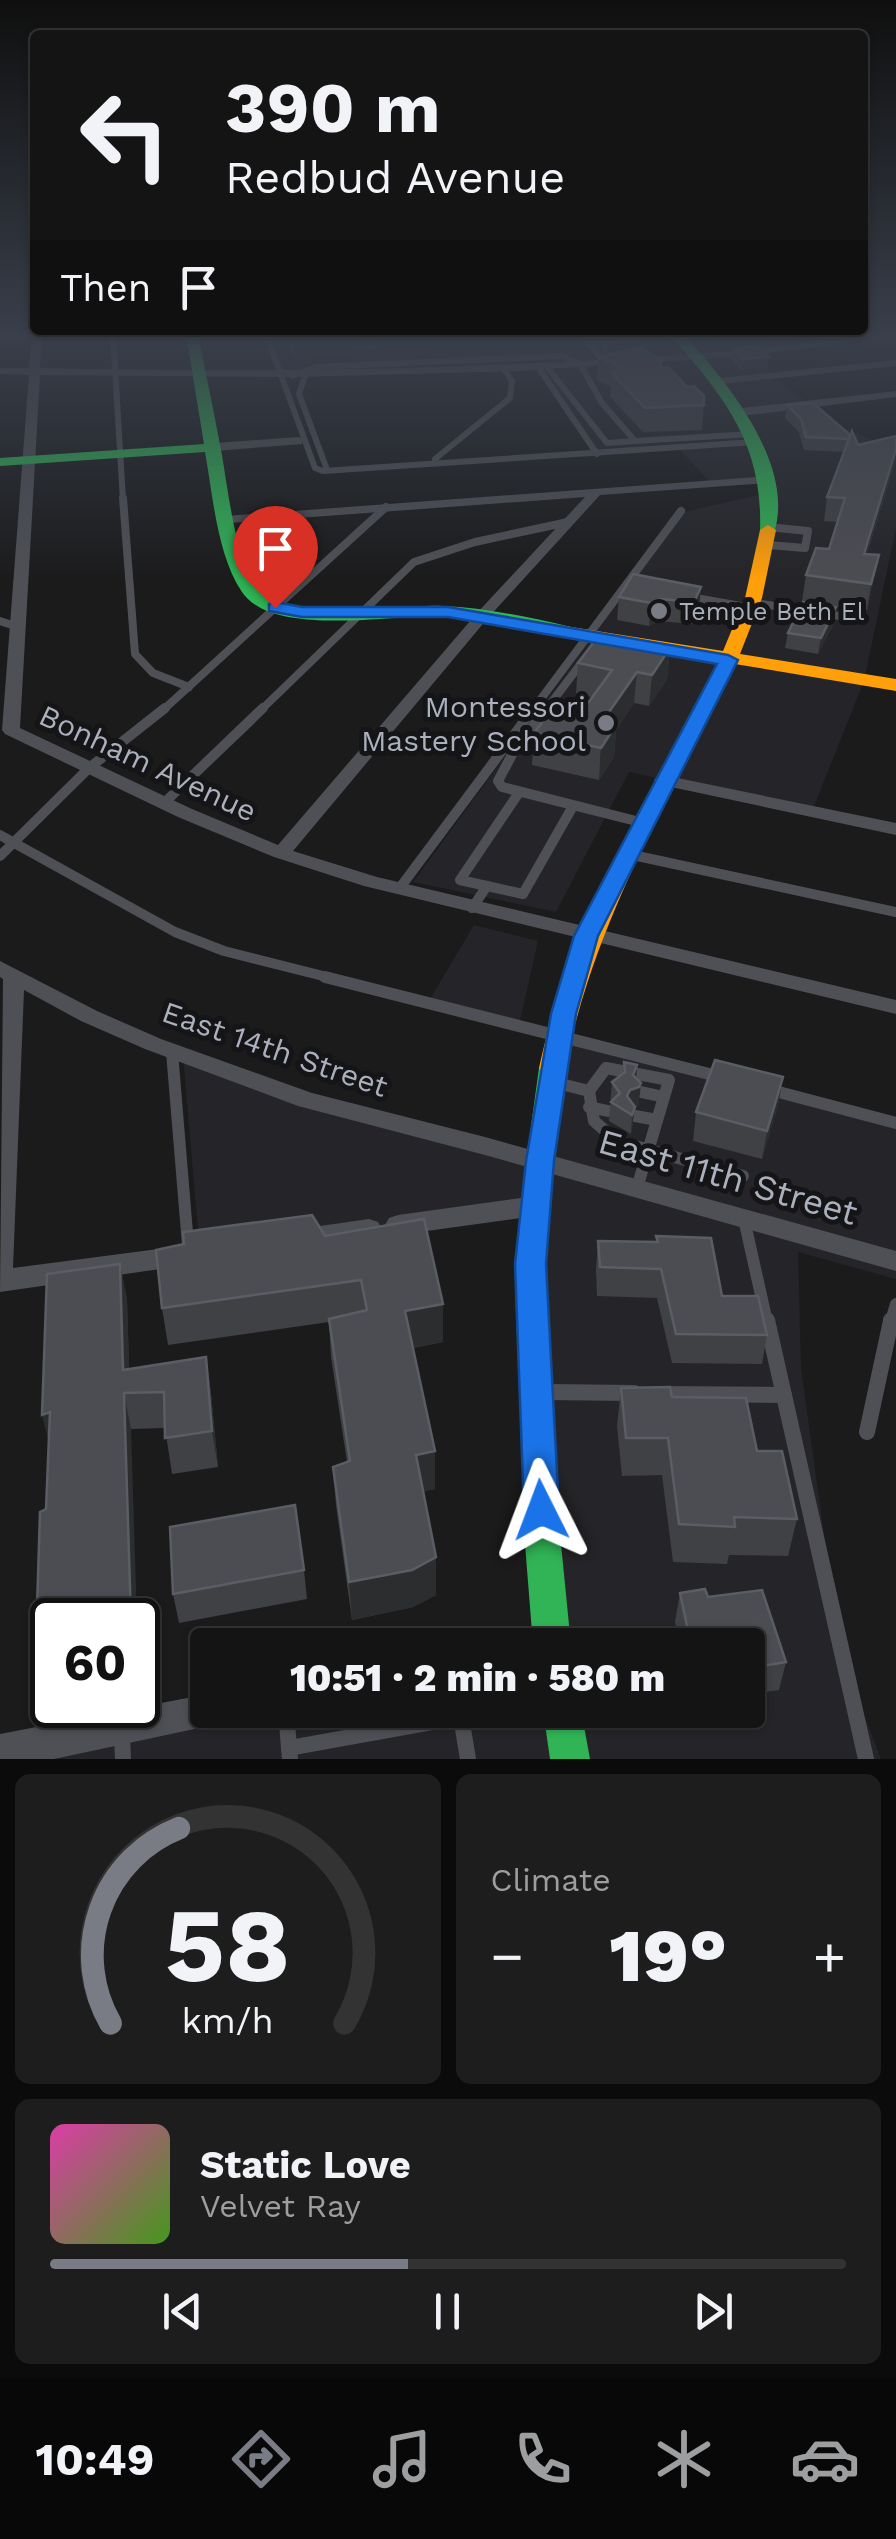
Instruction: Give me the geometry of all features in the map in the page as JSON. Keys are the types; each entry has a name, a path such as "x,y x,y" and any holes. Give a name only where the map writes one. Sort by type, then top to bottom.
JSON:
{"main road":[{"path":"209,416 242,578 254,596 272,606 302,612 422,610 482,616 590,645 728,660 896,685"},
{"path":"549,1628 530,1264 558,1038 586,936 753,605 767,536 766,479 741,416"},
{"path":"0,462 216,447"},
{"path":"565,1728 570,1759"}],"street":[{"name":"Bonham Avenue","path":"31,416 9,624 6,727 164,803 280,852 472,908 896,1007"},
{"path":"749,429 803,416"},
{"path":"216,447 298,441"},
{"path":"230,519 766,479"},
{"path":"280,852 482,616 596,492"},
{"path":"663,780 896,829"},
{"path":"0,1270 7,972"},
{"name":"East 14th Street","path":"7,972 89,1016 172,1052 306,1100 540,1161"},
{"name":"East 11th Street","path":"540,1161 896,1261"},
{"path":"268,1243 536,1206"},
{"path":"0,1281 199,1253"},
{"path":"0,1752 122,1744 190,1719"}],"lane":[{"path":"118,416 136,659 150,672 189,687"},
{"path":"299,416 315,468 323,472 598,454 749,429"},
{"path":"308,416 326,467"},
{"path":"435,459 488,416"},
{"path":"574,416 598,454"},
{"path":"586,416 607,443 749,429"},
{"path":"613,416 635,441"},
{"path":"0,856 89,768 119,748 189,687 272,606 386,508"},
{"path":"642,822 518,794 502,787 498,778 681,512"},
{"path":"164,803 414,562 474,542 568,522"},
{"path":"808,531 806,548 767,536 808,531"},
{"path":"678,595 846,617"},
{"path":"399,889 590,645"},
{"path":"518,794 460,880 523,894 573,806"},
{"path":"0,835 175,932 224,951 732,1080"},
{"path":"627,853 896,912"},
{"path":"472,908 487,886"},
{"path":"172,1052 199,1253"},
{"path":"637,1188 648,1149 669,1080 606,1068 593,1086 590,1107 590,1118 600,1131 617,1141 648,1149 743,1176"},
{"path":"552,1082 614,1087"},
{"path":"751,1085 896,1123"},
{"path":"641,1092 664,1097"},
{"path":"590,1107 608,1110"},
{"path":"635,1116 657,1120"},
{"path":"744,1218 866,1759"},
{"path":"867,1432 896,1304"},
{"path":"536,1392 784,1395"},
{"path":"288,1728 290,1754 461,1718 468,1759"}],"shaded area":[{"path":"572,416 816,416 896,450 896,528 864,681 812,811 629,772 556,912 413,882 684,512 767,493 766,479 711,483 678,448 599,453"},
{"path":"474,925 538,941 519,1025 429,1001"},
{"path":"558,1038 896,1123 896,1279 798,1252 801,1369 825,1541 864,1715 881,1759 0,1759 136,1728 160,1728 160,1723 190,1716 190,1728 765,1728 765,1628 546,1628 536,1207 200,1253 183,1056 539,1161"}],"building":[{"path":"798,416 828,416 850,435 849,439 806,437"},
{"path":"852,431 858,445 896,436 896,449 864,554 879,555 871,584 806,575 816,548 829,549 845,498 827,497"},
{"path":"633,574 701,587 694,602 661,599 651,603 619,597"},
{"path":"803,602 836,607 821,638 788,633"},
{"path":"599,635 670,648 652,675 637,672 602,722 616,725 601,748 534,733 556,704 583,710 612,670 578,663"},
{"path":"715,1060 783,1077 767,1131 696,1112"},
{"path":"624,1062 637,1065 633,1075 641,1083 627,1096 635,1107 632,1115 611,1102 620,1093 612,1082 625,1072"},
{"path":"312,1215 325,1236 424,1219 443,1304 405,1311 435,1451 416,1455 436,1557 412,1570 349,1582 333,1467 350,1461 329,1319 367,1310 361,1280 162,1308 156,1250 184,1244 183,1232"},
{"path":"656,1236 711,1238 722,1296 758,1296 767,1335 676,1334 661,1269 600,1267 598,1241 658,1242"},
{"path":"120,1264 123,1370 206,1357 212,1431 165,1438 164,1392 124,1393 130,1598 37,1598 40,1512 46,1509 50,1412 42,1415 47,1274"},
{"path":"670,1387 672,1397 746,1398 757,1451 782,1451 797,1519 734,1517 735,1527 679,1524 668,1438 626,1438 621,1388"},
{"path":"295,1505 304,1570 173,1594 170,1527"},
{"path":"705,1589 708,1597 762,1590 786,1662 765,1666 765,1628 687,1628 680,1593"}],"traffic: fast":[{"path":"206,416 232,547 251,593 267,604 314,614 445,611 565,631"},
{"path":"740,416 764,473 768,530"},
{"path":"0,462 215,447"},
{"path":"550,1628 530,1284 552,1068"},
{"path":"565,1728 570,1759"}],"traffic: slow":[{"path":"552,1068 570,993 596,921 742,630 768,530"},
{"path":"565,631 896,685"}],"place":[{"name":"Temple Beth El","path":"659,611"},
{"name":"Montessori Mastery School","path":"606,723"}],"route":[{"path":"275,608 326,613 448,612 728,660 586,936 569,990 540,1161 530,1264 541,1510"}]}
